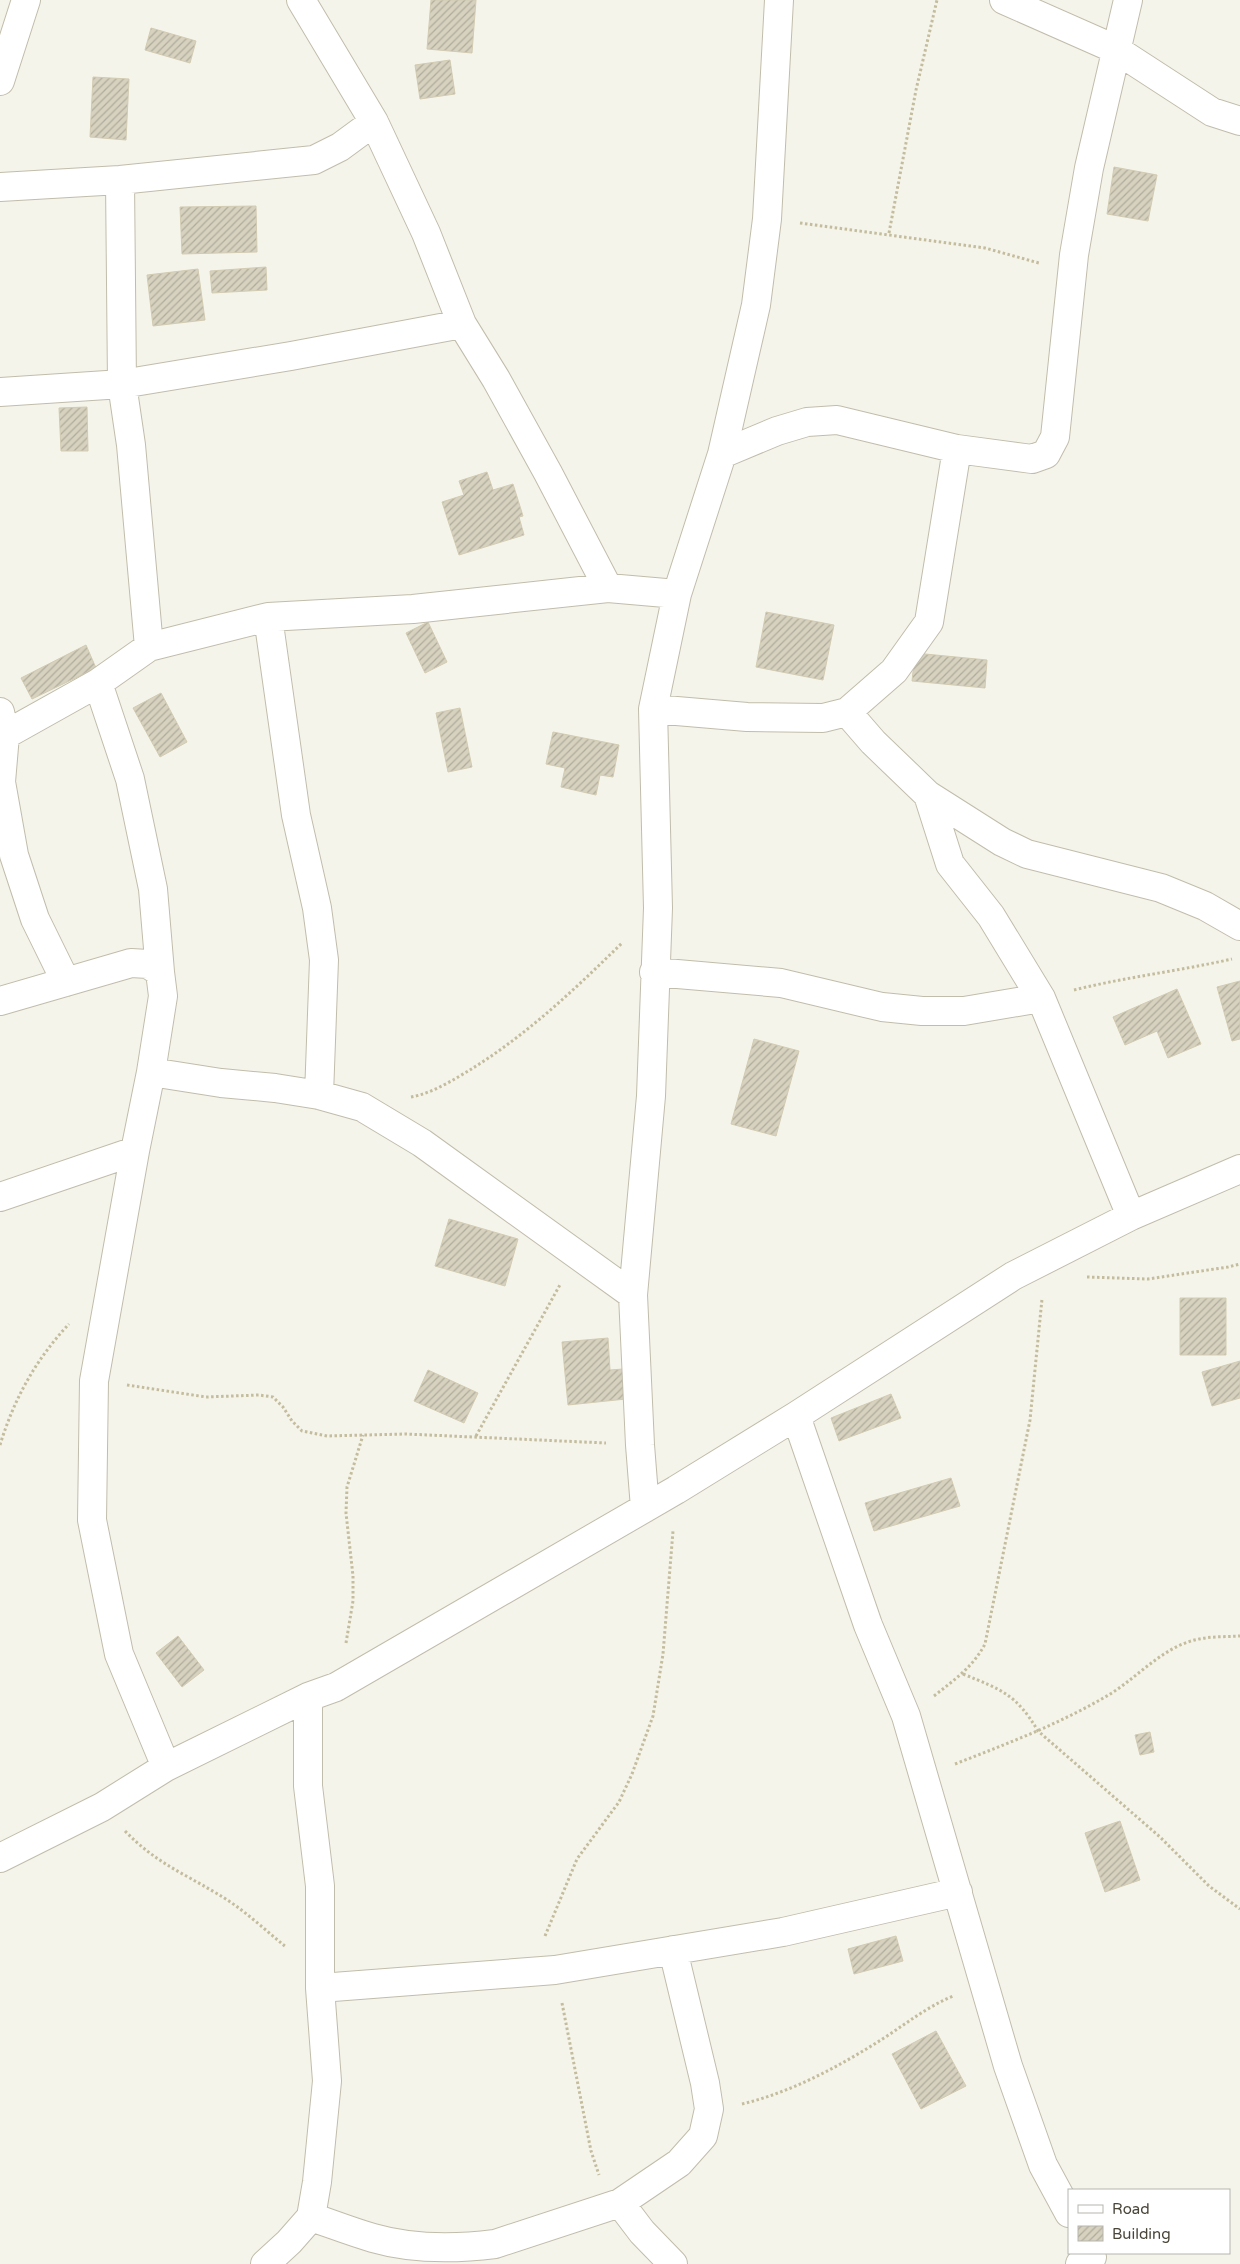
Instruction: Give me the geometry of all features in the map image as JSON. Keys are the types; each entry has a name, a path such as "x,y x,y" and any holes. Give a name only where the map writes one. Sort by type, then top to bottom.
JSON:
{"street":[{"path":"0,81 26,0"},
{"path":"301,0 374,122 426,233 462,324 548,473 608,588"},
{"path":"645,1508 633,1295 650,1096 658,908 653,709 677,594 722,454 756,305 767,219 779,0"},
{"path":"1004,0 1115,49 1212,112 1240,121"},
{"path":"722,454 777,431 807,422 837,420 957,448 1032,459 1046,454 1055,437 1074,255 1115,49 1128,0"},
{"path":"0,187 120,180 314,160 340,147 374,122"},
{"path":"120,180 122,384 131,444 149,647"},
{"path":"0,392 122,384 291,356 462,324"},
{"path":"653,709 747,717 823,718 847,712 894,671 929,622 957,448"},
{"path":"66,982 35,919 14,856 0,782 2,724 98,682 149,647 268,618 413,609 608,588 677,594"},
{"path":"268,618 296,815 317,908 324,960 319,1095"},
{"path":"98,682 132,789 153,889 163,996 151,1072 94,1381 92,1520 119,1654 166,1767"},
{"path":"847,712 886,755 928,795 1002,842 1027,854 1162,888 1205,906 1240,926"},
{"path":"928,795 950,864 991,916 1041,998 1131,1216"},
{"path":"0,1001 132,963 148,964 160,972"},
{"path":"654,972 781,983 882,1007 922,1011 964,1011 1041,998"},
{"path":"151,1072 319,1095 362,1107 422,1143 577,1257 633,1295"},
{"path":"0,1197 135,1151"},
{"path":"0,1858 102,1807 166,1767 308,1697 336,1687 676,1490 796,1416 1013,1276 1131,1216 1240,1169"},
{"path":"796,1416 868,1625 906,1716 1008,2066 1044,2165 1068,2211"},
{"path":"265,2264 289,2242 311,2217 317,2182 326,2081 320,1982 320,1886 308,1786 308,1697"},
{"path":"320,1982 542,1971 783,1932 958,1892"},
{"path":"311,2217 374,2238 412,2246 478,2246 514,2238 618,2204 679,2163 703,2136 709,2109 706,2082 673,1950"},
{"path":"618,2204 673,2264"}],"path":[{"path":"889,233 916,90 937,0"},
{"path":"767,219 889,233 985,248 1036,262 1046,263 1074,255"},
{"path":"362,1107 422,1095 459,1077 506,1047 574,990 658,908"},
{"path":"1041,998 1120,979 1188,969 1240,957"},
{"path":"476,1436 528,1339 577,1257"},
{"path":"1082,1277 1148,1279 1240,1264"},
{"path":"906,1716 963,1674 985,1644 1030,1420 1044,1276 1013,1276"},
{"path":"0,1445 14,1402 54,1341 72,1321"},
{"path":"94,1381 206,1396 273,1397 283,1406 292,1421 302,1431 327,1436 476,1436 640,1445"},
{"path":"336,1687 352,1601 354,1576 346,1514 347,1487 363,1435"},
{"path":"618,2204 600,2176 591,2151 542,1971 577,1859 600,1830 626,1788 653,1716 664,1654 676,1490"},
{"path":"923,1776 1038,1731 1106,1697 1162,1656 1190,1641 1214,1637 1240,1636"},
{"path":"963,1674 1002,1690 1025,1710 1038,1731 1160,1837 1209,1886 1240,1909"},
{"path":"102,1807 132,1838 155,1858 180,1874 218,1893 320,1982"},
{"path":"709,2109 771,2097 800,2085 883,2038 936,2004 984,1984"}],"building":[{"path":"431,0 476,0 472,53 427,49"},
{"path":"151,28 196,41 190,63 145,50"},
{"path":"450,60 455,94 420,99 415,65"},
{"path":"93,77 129,79 126,140 90,137"},
{"path":"1114,167 1157,175 1148,221 1107,214"},
{"path":"256,206 257,252 182,254 180,207"},
{"path":"266,267 267,290 212,293 210,271"},
{"path":"198,269 205,320 153,326 147,275"},
{"path":"87,407 88,451 61,451 59,408"},
{"path":"487,472 493,490 513,484 523,516 519,517 524,535 459,555 442,502 464,495 459,481"},
{"path":"766,612 834,625 823,680 756,667"},
{"path":"428,622 447,662 425,673 406,633"},
{"path":"86,645 96,668 32,699 21,678"},
{"path":"915,653 987,660 985,688 912,681"},
{"path":"161,693 187,742 160,757 133,708"},
{"path":"460,708 472,767 448,772 436,713"},
{"path":"553,732 619,745 613,777 600,775 596,795 561,787 565,768 546,764"},
{"path":"1240,981 1240,1039 1232,1041 1217,987"},
{"path":"1177,989 1201,1044 1168,1058 1157,1031 1125,1045 1113,1017"},
{"path":"754,1039 799,1051 776,1136 731,1124"},
{"path":"449,1219 518,1239 505,1286 435,1266"},
{"path":"1180,1298 1226,1298 1226,1355 1180,1355"},
{"path":"608,1338 610,1370 623,1369 626,1399 568,1405 562,1342"},
{"path":"1240,1361 1240,1398 1212,1406 1202,1372"},
{"path":"428,1370 478,1393 464,1423 414,1401"},
{"path":"891,1394 901,1418 839,1441 831,1418"},
{"path":"951,1478 960,1506 874,1531 865,1503"},
{"path":"178,1636 204,1670 182,1687 156,1653"},
{"path":"1150,1732 1154,1752 1140,1755 1135,1735"},
{"path":"1120,1821 1140,1880 1105,1892 1085,1833"},
{"path":"896,1936 903,1961 854,1974 848,1949"},
{"path":"936,2031 966,2086 921,2109 892,2054"}]}
